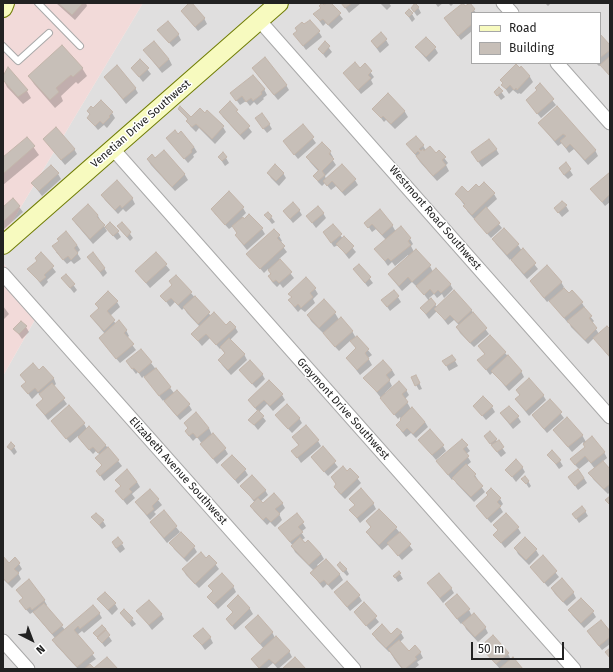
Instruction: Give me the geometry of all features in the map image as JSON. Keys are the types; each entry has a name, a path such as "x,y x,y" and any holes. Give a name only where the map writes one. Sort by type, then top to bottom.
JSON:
{"street":[{"path":"3,8 5,3"},
{"name":"Venetian Drive Southwest","path":"3,245 279,3"},
{"path":"503,3 511,12"},
{"name":"Westmont Road Southwest","path":"260,20 610,417"},
{"path":"558,64 610,123"},
{"name":"Graymont Drive Southwest","path":"113,149 574,669"},
{"name":"Elizabeth Avenue Southwest","path":"3,274 354,669"},
{"path":"3,641 28,669"}],"lane":[{"path":"38,3 80,46"},
{"path":"3,46 18,61 49,33"}],"shaded area":[{"path":"3,3 143,3 3,237"},
{"path":"143,3 610,3 610,669 3,669 3,376 41,309 3,263 3,237"},
{"path":"3,263 41,309 3,376"}],"building":[{"path":"58,3 83,3 72,15"},
{"path":"189,3 192,3 205,18 195,27 181,11"},
{"path":"322,3 324,5 331,3 341,13 328,25 323,19 320,21 313,14 321,8 319,6"},
{"path":"341,3 352,3 345,8"},
{"path":"415,3 419,7 414,12 411,8"},
{"path":"463,3 465,6 470,3 475,9 471,12 471,25 458,36 444,18"},
{"path":"409,9 413,13 409,17 405,13"},
{"path":"310,20 320,31 303,46 293,34 297,31 295,28 302,22 304,24"},
{"path":"168,21 179,34 169,43 157,30"},
{"path":"381,32 387,39 377,48 371,41"},
{"path":"601,35 610,45 610,50 601,57"},
{"path":"426,37 436,47 426,57 415,47"},
{"path":"154,41 169,59 159,68 143,50"},
{"path":"325,41 330,46 323,54 318,49"},
{"path":"62,45 83,68 73,77 71,75 56,88 59,92 50,100 28,76"},
{"path":"610,56 610,76 600,65"},
{"path":"265,57 287,85 274,95 252,68"},
{"path":"140,59 149,68 139,77 131,68"},
{"path":"355,62 360,68 365,63 372,71 368,75 371,78 358,90 343,73"},
{"path":"516,64 520,68 521,66 530,76 517,90 516,88 514,90 510,85 506,89 501,85 503,83 500,80"},
{"path":"117,65 136,88 123,99 104,77"},
{"path":"8,67 28,90 18,97 3,80 3,76"},
{"path":"253,75 265,89 261,92 262,94 253,101 251,98 246,102 242,96 236,101 230,93"},
{"path":"540,83 554,99 537,114 526,100 537,90 535,88"},
{"path":"499,87 503,91 497,96 494,92"},
{"path":"388,93 405,111 391,124 383,116 381,118 372,109"},
{"path":"101,100 113,112 103,124 100,121 95,126 87,118 90,114 87,111 91,106 93,108"},
{"path":"230,101 238,110 236,111 250,126 240,135 219,112"},
{"path":"180,106 191,117 200,108 205,113 207,110 224,126 212,139 196,124 192,127 186,121 188,119 178,109"},
{"path":"557,106 596,150 585,160 570,144 566,148 560,141 566,136 563,134 555,141 538,123"},
{"path":"262,113 270,124 263,129 255,118"},
{"path":"303,124 314,137 294,155 283,141"},
{"path":"56,127 75,149 61,160 43,139"},
{"path":"175,130 178,134 181,131 194,147 191,150 192,152 184,159 166,138"},
{"path":"416,136 424,145 419,149 421,151 423,149 424,151 430,146 436,153 439,150 446,157 442,160 446,165 433,176 416,156 420,153 418,151 415,154 406,144"},
{"path":"27,137 35,146 3,174 3,157"},
{"path":"489,139 497,149 478,162 471,152"},
{"path":"322,142 331,151 329,154 334,159 322,171 325,175 318,181 313,176 319,170 306,157"},
{"path":"164,150 185,174 172,187 147,159 152,154 155,158"},
{"path":"223,152 227,157 222,161 218,157"},
{"path":"566,162 571,169 564,175 559,168"},
{"path":"275,164 284,173 276,181 267,173"},
{"path":"342,164 356,179 342,192 332,181 327,186 323,181"},
{"path":"51,165 59,173 39,191 31,183"},
{"path":"610,172 610,194 602,202 590,189"},
{"path":"117,180 133,198 122,208 120,205 115,210 101,195"},
{"path":"484,182 495,193 472,215 463,206 465,204 455,194 462,186 468,192 476,184 479,187"},
{"path":"229,191 244,207 225,225 211,209"},
{"path":"13,198 20,206 3,222 3,207"},
{"path":"562,201 567,205 558,213 554,208"},
{"path":"293,202 300,210 290,219 283,211"},
{"path":"88,204 105,225 90,239 72,219"},
{"path":"318,206 324,213 312,223 306,216"},
{"path":"486,207 500,223 487,234 474,219"},
{"path":"380,209 393,225 382,235 372,224 368,228 364,223"},
{"path":"268,212 272,216 269,220 264,215"},
{"path":"249,214 263,228 244,245 235,235 237,233 232,226 243,217 244,219"},
{"path":"110,222 119,231 113,236 105,227"},
{"path":"122,222 131,232 127,237 117,226"},
{"path":"333,224 342,234 331,243 323,232"},
{"path":"401,226 411,238 408,241 411,245 391,261 388,258 385,261 374,249"},
{"path":"504,228 519,244 507,255 492,239"},
{"path":"274,229 280,235 277,238 285,246 260,269 246,254"},
{"path":"66,231 77,245 74,248 78,253 71,260 68,256 63,260 52,246 59,241 57,239"},
{"path":"344,236 354,246 346,254 336,244"},
{"path":"523,248 536,263 524,274 511,260"},
{"path":"416,249 431,265 412,282 408,277 399,286 388,274"},
{"path":"41,252 54,266 44,275 46,277 40,282 27,269 37,261 35,258"},
{"path":"93,252 105,268 100,272 87,257"},
{"path":"156,252 167,264 146,283 135,271"},
{"path":"280,259 292,272 279,283 276,280 273,282 268,276 271,274 268,270"},
{"path":"359,264 371,277 365,283 353,269"},
{"path":"547,265 562,282 544,298 530,281"},
{"path":"436,268 451,284 441,293 438,290 434,294 430,289 424,295 416,286"},
{"path":"66,274 75,284 70,288 61,278"},
{"path":"176,275 192,292 178,305 171,298 166,302 160,296 172,285 169,281"},
{"path":"306,277 316,288 310,293 313,297 301,308 298,304 295,307 288,300 292,297 288,294"},
{"path":"564,288 569,293 572,290 583,302 564,318 549,301"},
{"path":"394,290 399,296 387,307 381,300"},
{"path":"454,290 472,310 458,323 450,315 445,320 434,309"},
{"path":"108,291 118,301 107,311 115,320 104,331 90,316 99,308 95,304"},
{"path":"195,296 210,312 198,324 183,307"},
{"path":"431,298 436,304 426,314 420,308"},
{"path":"324,299 336,312 319,328 307,315"},
{"path":"584,307 592,316 589,318 597,328 585,340 567,321"},
{"path":"214,312 226,325 230,321 236,327 216,345 206,334 198,341 191,334"},
{"path":"473,312 487,328 470,343 456,327"},
{"path":"341,317 353,331 335,347 323,333"},
{"path":"119,320 127,330 124,333 134,344 116,359 99,338"},
{"path":"21,321 27,326 19,334 13,329"},
{"path":"607,326 610,329 609,356 593,338"},
{"path":"490,335 506,352 486,370 477,360 485,354 478,346"},
{"path":"357,336 369,349 365,353 369,359 357,370 346,358 356,348 350,341"},
{"path":"229,338 245,354 228,370 218,360 225,353 220,347"},
{"path":"141,349 152,362 139,373 134,368 132,369 126,361"},
{"path":"452,355 456,360 446,366 442,361"},
{"path":"508,355 522,371 506,386 491,371"},
{"path":"250,360 263,374 252,384 239,370"},
{"path":"383,360 392,370 386,375 390,380 377,392 363,378"},
{"path":"33,363 39,370 43,366 54,378 38,392 35,388 28,394 21,386 26,382 20,375"},
{"path":"156,368 171,387 159,396 144,377"},
{"path":"416,375 420,383 415,386 411,377"},
{"path":"529,378 544,395 526,411 515,399 520,395 516,390"},
{"path":"269,380 283,394 270,406 264,400 255,408 248,400"},
{"path":"399,381 407,390 402,394 408,402 394,415 380,398"},
{"path":"52,383 65,398 45,415 36,405 43,399 39,394"},
{"path":"177,390 190,404 177,416 164,401"},
{"path":"483,396 493,406 482,416 473,406"},
{"path":"550,399 562,412 544,429 532,415"},
{"path":"287,404 300,418 288,429 275,415"},
{"path":"69,405 85,423 66,439 51,421"},
{"path":"509,406 519,416 510,424 500,413"},
{"path":"412,407 425,422 413,434 407,428 403,432 396,425"},
{"path":"258,410 264,416 254,425 248,420"},
{"path":"196,412 209,428 197,438 193,433 189,436 185,431 188,428 184,423"},
{"path":"567,417 583,435 568,447 553,430"},
{"path":"306,425 319,440 297,458 291,451 299,445 292,437"},
{"path":"89,426 106,445 98,453 93,447 89,450 78,437"},
{"path":"430,429 444,445 432,455 418,440"},
{"path":"490,431 497,439 490,444 484,436"},
{"path":"213,433 226,448 213,459 200,444"},
{"path":"592,436 605,452 591,463 585,456 575,465 570,459 585,447 583,444"},
{"path":"462,439 468,445 463,449 469,456 448,475 436,461"},
{"path":"499,440 504,447 497,452 491,445"},
{"path":"11,442 15,446 11,450 7,447"},
{"path":"323,446 336,461 324,472 311,457"},
{"path":"108,447 119,460 100,476 96,471 102,465 95,458"},
{"path":"552,450 561,460 556,464 547,455"},
{"path":"232,455 246,469 235,480 221,465"},
{"path":"516,459 523,467 512,477 505,470"},
{"path":"603,461 610,469 610,484 604,489 588,473"},
{"path":"466,464 476,474 474,476 483,486 471,497 452,478"},
{"path":"343,466 347,471 350,468 359,477 341,494 334,487 336,484 331,477"},
{"path":"127,469 137,482 129,489 132,492 123,500 115,491 121,486 115,480"},
{"path":"578,469 584,478 575,486 568,477"},
{"path":"252,475 266,490 254,500 240,486"},
{"path":"525,476 529,481 526,484 521,479"},
{"path":"361,488 374,503 357,518 349,510 355,505 349,499"},
{"path":"491,488 501,498 497,502 501,506 487,519 476,506 488,495 486,493"},
{"path":"150,489 159,499 152,506 154,509 147,515 135,502"},
{"path":"274,493 283,503 275,509 280,514 271,522 266,517 263,520 250,506 258,498 263,503"},
{"path":"610,496 610,505 605,500"},
{"path":"582,506 586,511 576,519 572,514"},
{"path":"379,509 397,527 379,545 366,532 371,527 366,521"},
{"path":"164,510 177,526 164,538 150,522"},
{"path":"96,513 104,520 99,525 91,517"},
{"path":"297,513 304,522 298,527 303,532 290,542 278,528"},
{"path":"506,513 519,527 501,543 493,535 498,530 493,525"},
{"path":"181,532 195,546 184,558 169,543"},
{"path":"400,532 411,544 398,556 387,543"},
{"path":"118,537 123,543 116,548 112,542"},
{"path":"300,537 305,543 308,540 321,554 309,565 291,546"},
{"path":"525,537 537,549 526,560 514,548"},
{"path":"201,552 206,558 209,555 217,563 195,584 182,569"},
{"path":"543,555 557,571 544,583 530,567"},
{"path":"3,556 9,563 15,557 20,563 14,569 19,573 8,583 3,578"},
{"path":"326,559 340,574 328,585 324,580 320,583 310,573"},
{"path":"340,562 347,569 343,572 337,565"},
{"path":"399,571 401,573 395,578 393,576"},
{"path":"222,573 234,586 214,604 207,597 213,591 208,586"},
{"path":"439,573 452,588 440,598 427,583"},
{"path":"562,578 574,592 563,602 551,588"},
{"path":"29,579 45,600 32,610 30,607 26,610 19,601 23,598 16,590"},
{"path":"347,581 360,595 347,607 334,592"},
{"path":"105,592 116,603 108,610 97,599"},
{"path":"457,594 470,609 457,619 445,604"},
{"path":"238,595 250,608 232,626 226,619 233,612 227,606"},
{"path":"581,598 594,611 581,623 568,610"},
{"path":"149,600 162,614 149,625 136,611"},
{"path":"364,602 377,616 366,626 354,612"},
{"path":"44,603 63,625 52,634 33,612"},
{"path":"93,605 100,613 80,629 78,626 74,630 94,653 77,667 52,640"},
{"path":"124,609 133,618 129,623 120,613"},
{"path":"474,613 486,627 475,637 462,623"},
{"path":"258,615 273,632 260,644 245,627"},
{"path":"601,620 610,631 610,637 599,646 587,631"},
{"path":"382,624 391,634 397,628 402,632 386,648 372,634"},
{"path":"102,625 106,629 97,637 93,633"},
{"path":"203,628 211,637 202,645 193,636"},
{"path":"106,630 110,635 102,643 97,638"},
{"path":"493,635 509,653 496,664 480,647"},
{"path":"276,636 290,651 275,664 269,659 259,668 251,659"},
{"path":"399,640 409,651 415,645 421,652 415,657 417,659 405,669 403,669 388,649"},
{"path":"610,648 610,658 605,652"},
{"path":"107,657 118,669 84,669 90,664 94,668"},
{"path":"295,657 306,669 282,669"},
{"path":"513,657 523,669 500,669 500,668"}]}
